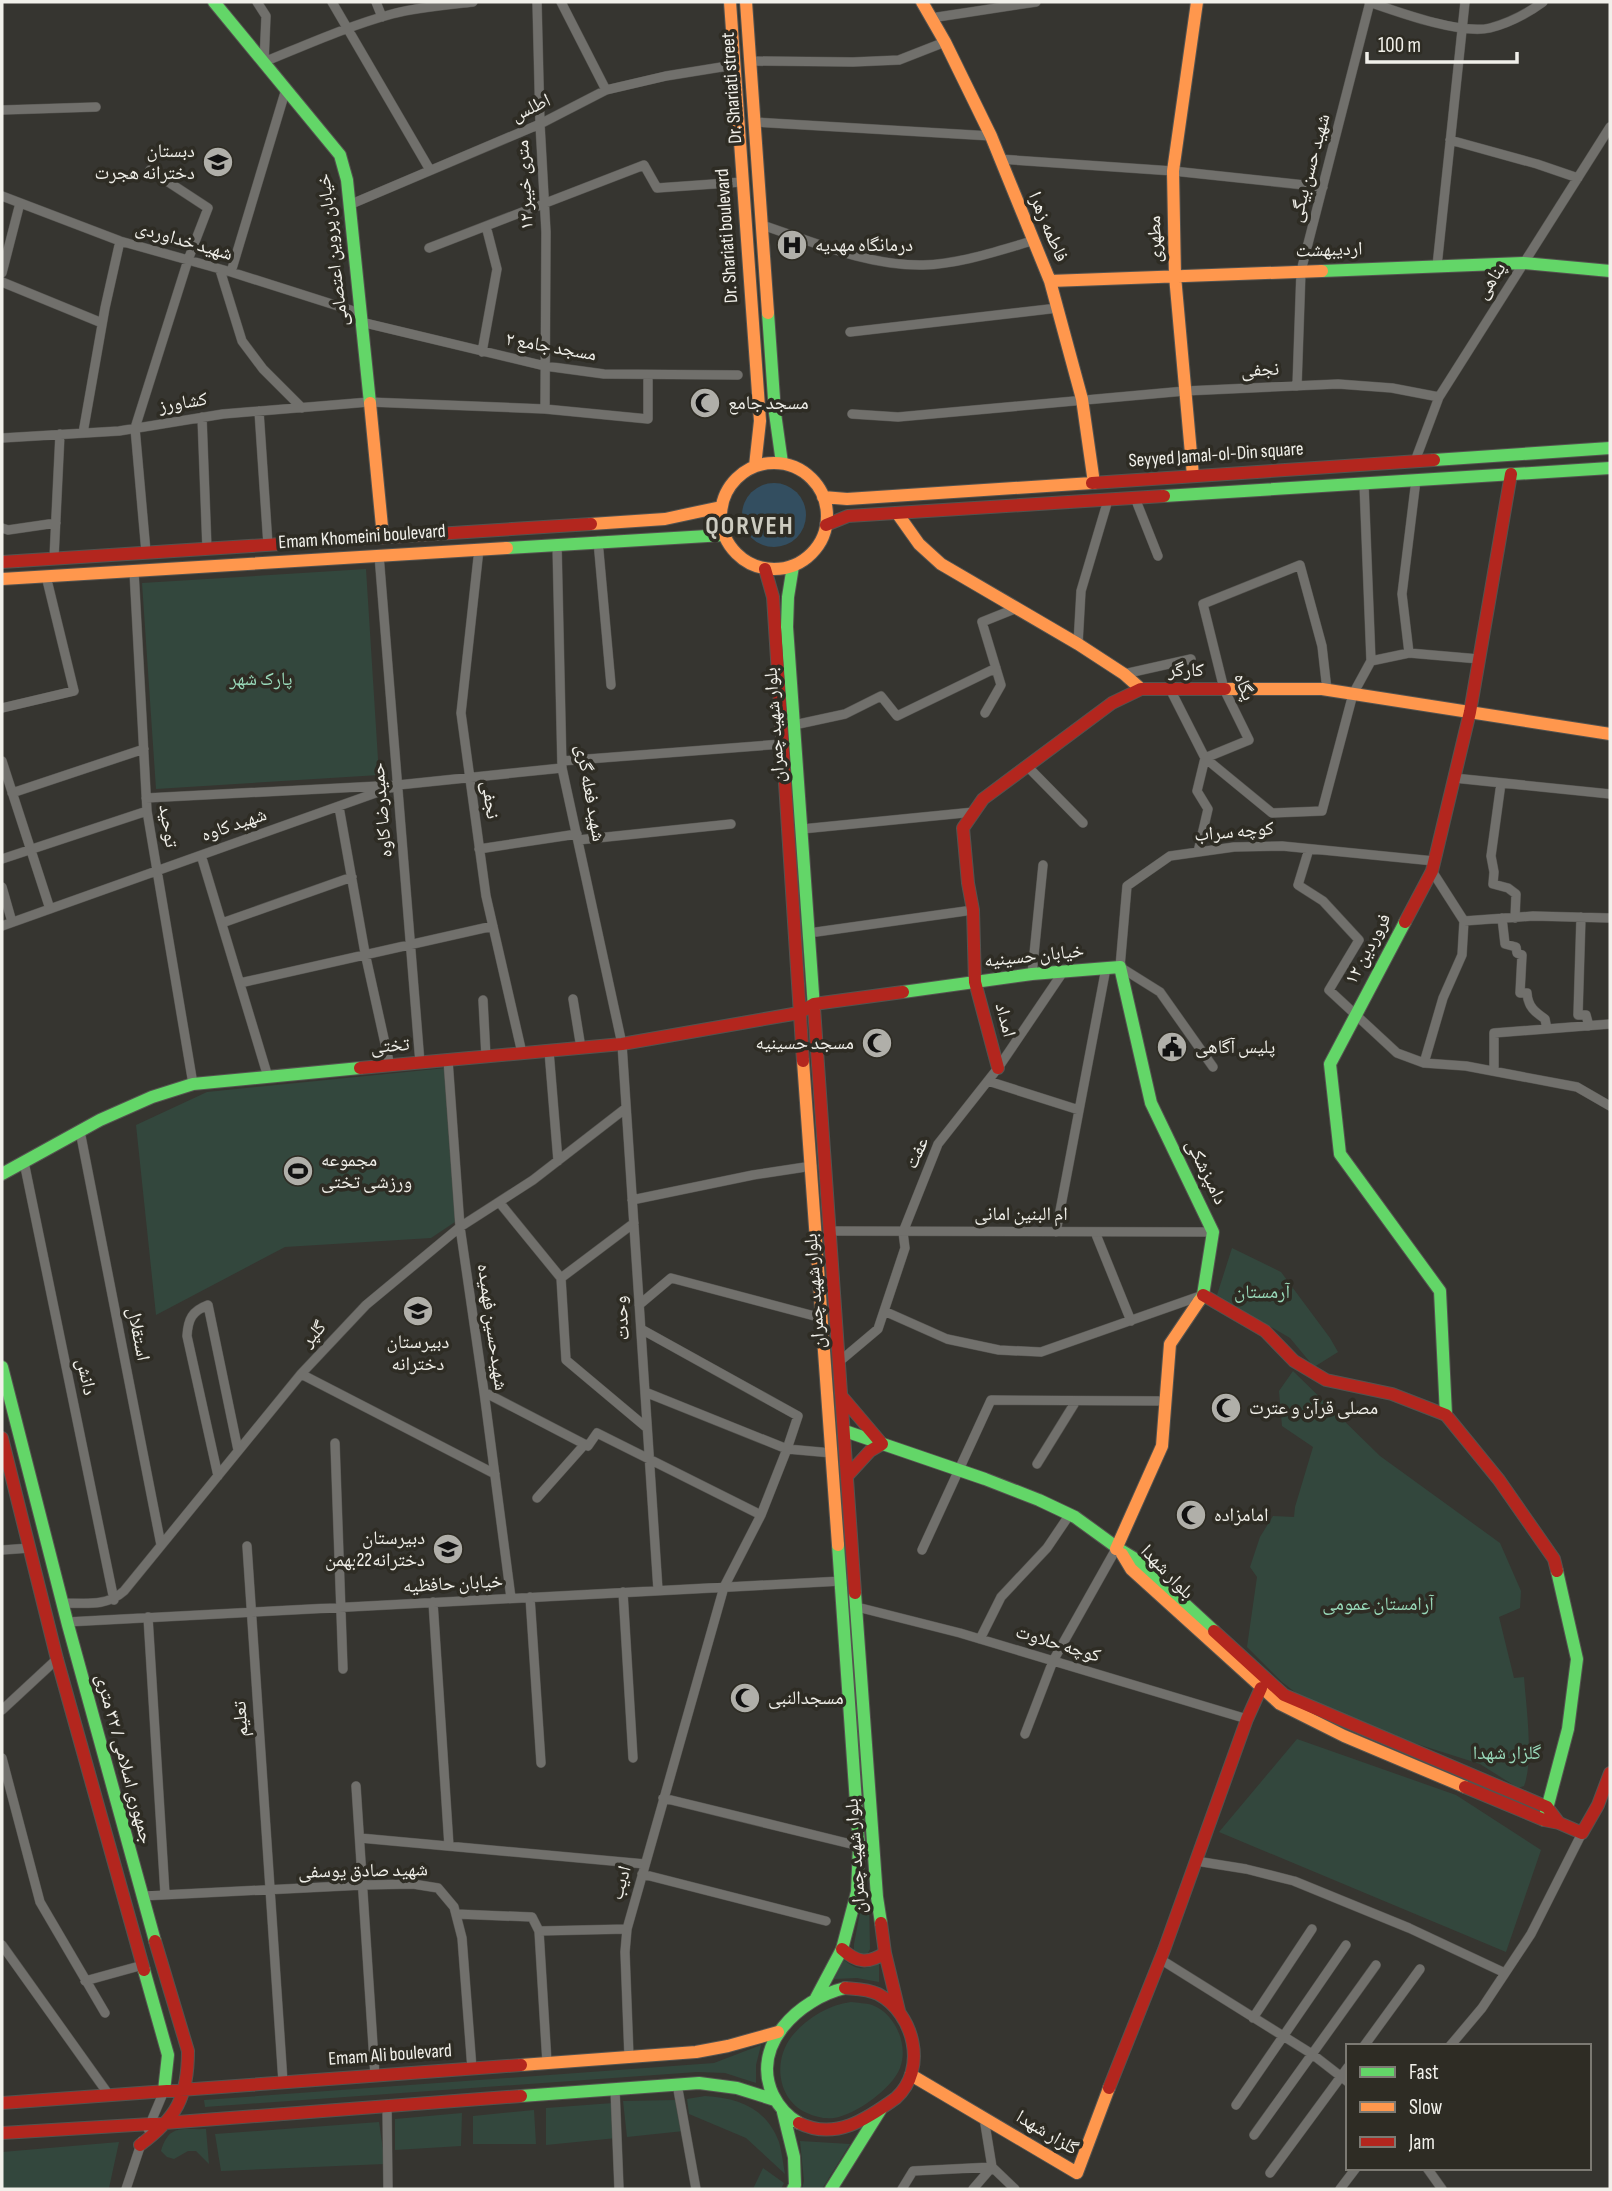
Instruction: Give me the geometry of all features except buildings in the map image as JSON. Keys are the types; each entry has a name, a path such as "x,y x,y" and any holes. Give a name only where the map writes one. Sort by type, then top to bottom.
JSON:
{"main road":[{"name":"خیابان پروین اعتصامی","path":"214,2 340,155 347,180 383,537"},
{"name":"Dr. Shariati boulevard","path":"730,2 760,421 755,466"},
{"name":"Dr. Shariati street","path":"746,2 776,420 782,463"},
{"name":"فاطمه زهرا","path":"922,2 946,42 991,136 1050,281 1082,399 1094,482"},
{"name":"مطهری","path":"1193,476 1175,276 1173,171 1197,2"},
{"name":"اردیبهشت","path":"1050,281 1523,263 1610,271"},
{"name":"Seyyed Jamal-ol-Din square","path":"823,497 847,499 1610,448"},
{"path":"782,463 795,467 817,485 827,511 826,525 824,535 811,554 793,566 765,569 744,561 736,554 724,535 721,507 725,494 743,473 755,466 782,463"},
{"path":"1311,468 1311,487"},
{"name":"Seyyed Jamal-ol-Din square","path":"826,525 848,516 1610,468"},
{"name":"۱۲ فروردین","path":"1446,1416 1440,1291 1340,1154 1331,1063 1354,1014 1433,866 1470,712 1511,474"},
{"name":"Emam Khomeini boulevard","path":"2,562 665,519 721,507"},
{"path":"897,513 919,544 941,564 1078,643 1124,674 1141,690"},
{"path":"578,525 580,542"},
{"name":"Emam Khomeini boulevard","path":"2,579 724,535"},
{"name":"بلوار شهید چمران","path":"793,566 787,627 877,1897 885,1953 899,2011"},
{"name":"بلوار شهید چمران","path":"765,569 773,597 799,1013 859,1846 857,1892 842,1950 816,1998"},
{"name":"کارگر","path":"975,982 973,910 963,828 983,799 1112,703 1141,690 1327,690 1610,734"},
{"name":"خیابان حسینیه","path":"814,1004 1032,974 1120,967"},
{"name":"دامپزشکی","path":"1119,1551 1162,1446 1170,1344 1203,1295 1213,1232 1151,1103 1120,967"},
{"name":"امداد","path":"975,982 998,1068"},
{"path":"799,1013 814,1004"},
{"name":"تختی","path":"2,1174 100,1120 152,1097 193,1084 622,1044 799,1013"},
{"path":"815,1231 830,1231"},
{"path":"1203,1295 1265,1331 1294,1361 1326,1380 1392,1394 1446,1416 1499,1480 1553,1559 1577,1659 1567,1729 1544,1820"},
{"name":"جمهوری اسلامی / ۳۲ متری","path":"2,1367 67,1622 142,1896 188,2051 189,2070 185,2089 168,2123 140,2145"},
{"path":"842,1398 882,1444"},
{"path":"845,1432 1024,1493 1070,1514 1119,1551"},
{"name":"جمهوری اسلامی / ۳۲ متری","path":"2,1438 57,1659 168,2055 164,2091"},
{"path":"848,1475 870,1451 882,1444"},
{"name":"بلوار شهدا","path":"1119,1551 1131,1569 1280,1704 1344,1736 1544,1820 1582,1833"},
{"name":"بلوار شهدا","path":"1119,1551 1137,1560 1284,1695 1547,1807"},
{"name":"گلزار شهدا","path":"911,2075 1077,2173 1261,1688"},
{"path":"1582,1833 1598,1805 1610,1773"},
{"path":"1547,1807 1559,1823"},
{"path":"842,1950 851,1959 863,1963 875,1961 885,1953"},
{"path":"845,1988 860,1989 888,2000 899,2011 908,2023 915,2053 911,2075 900,2095 849,2127 836,2131 807,2127 783,2112 769,2087 767,2065 771,2044 778,2032 816,1998 845,1988"},
{"name":"Emam Ali boulevard","path":"2,2103 696,2052 778,2032"},
{"path":"2,2133 168,2123 699,2082 725,2084 775,2100"},
{"path":"831,2189 884,2105"},
{"path":"783,2112 794,2157 793,2189"}],"street":[{"path":"257,2 266,16 264,62 346,28 382,17 446,3 473,2"},
{"path":"332,2 430,170"},
{"path":"376,2 382,17"},
{"name":"۱۲ متری خیبر","path":"537,2 544,204 545,408"},
{"path":"561,2 606,90"},
{"path":"931,18 1035,2"},
{"path":"1370,2 1462,28 1489,28 1527,13 1543,2"},
{"name":"شهید حسن بیگی","path":"1297,386 1301,271 1370,2"},
{"path":"1437,266 1465,2"},
{"path":"750,61 899,60 946,42"},
{"name":"اطلس","path":"349,205 540,124 606,90 666,76 734,65"},
{"path":"231,272 286,89"},
{"path":"2,110 96,107"},
{"path":"754,122 991,136"},
{"name":"پناهی","path":"1415,461 1438,397 1610,127"},
{"path":"1450,140 1578,178"},
{"path":"999,159 1173,171 1323,187"},
{"path":"429,248 644,165 657,188 742,182"},
{"path":"146,552 135,428 188,260 208,208 149,170"},
{"name":"شهید خداوردی","path":"2,196 120,241 231,272 361,317"},
{"path":"2,273 20,203"},
{"path":"762,225 861,258 903,264 944,263 1032,241"},
{"path":"482,352 497,269 486,226"},
{"path":"83,433 102,323 120,241"},
{"path":"220,270 242,341 263,369 302,408"},
{"path":"2,282 102,323"},
{"path":"850,332 1059,308"},
{"name":"مسجد جامع ۲","path":"361,317 482,352 545,366 604,374 738,375"},
{"name":"کشاورز","path":"2,438 135,428 202,417 369,402 545,408 648,419 648,374"},
{"name":"نجفی","path":"852,414 898,417 1185,391 1338,384 1392,388 1438,397"},
{"path":"259,411 268,545"},
{"path":"202,417 207,549"},
{"path":"54,558 60,434"},
{"path":"1409,653 1402,594 1416,480"},
{"path":"1170,689 1205,758 1272,813 1322,811 1353,694 1371,661 1364,484"},
{"path":"1135,498 1158,556"},
{"path":"1078,643 1082,591 1108,500"},
{"path":"2,528 8,530 56,523"},
{"path":"598,541 611,685"},
{"name":"شهید فعله گری","path":"557,544 562,764 622,1044"},
{"name":"نجفی","path":"480,549 461,713 486,895 522,1053"},
{"name":"حمیدرضا کاوه","path":"379,555 419,1063"},
{"name":"پگاه","path":"1205,758 1249,740 1224,689 1203,604 1300,565 1322,646 1327,690"},
{"name":"توحید","path":"134,571 147,811 193,1084"},
{"path":"2,708 74,691 46,576"},
{"path":"985,713 1001,685 982,622 1017,608"},
{"path":"1371,661 1409,653 1479,659"},
{"path":"1124,674 1191,659"},
{"path":"794,725 845,714 881,696 897,716 996,668"},
{"path":"146,798 398,785 562,764 782,744"},
{"path":"12,793 144,749"},
{"path":"1198,852 1208,809 1197,791 1205,758"},
{"path":"2,761 50,909"},
{"path":"1027,766 1083,824"},
{"path":"1454,778 1610,794"},
{"path":"1501,783 1491,856 1493,884 1508,888 1516,894 1515,918"},
{"name":"شهید کاوه","path":"2,926 398,785"},
{"path":"339,807 365,953 390,1066"},
{"path":"2,859 147,811"},
{"path":"802,829 974,812"},
{"path":"479,849 577,837 732,824"},
{"name":"کوچه سراب","path":"1120,967 1127,886 1170,856 1234,847 1270,846 1433,866"},
{"path":"1309,849 1298,884 1323,901 1359,940 1329,990 1396,1053 1424,1063 1466,1066 1577,1087 1610,1106"},
{"path":"201,855 268,1077"},
{"path":"1032,974 1043,865"},
{"path":"1424,1063 1443,998 1462,955 1464,921 1433,866"},
{"path":"222,923 352,877"},
{"path":"2,887 12,922"},
{"path":"809,933 973,910"},
{"path":"1581,917 1578,1015 1586,1015 1589,1026"},
{"path":"1464,921 1502,918 1610,918"},
{"path":"1502,918 1505,944 1516,947 1517,953 1522,955 1520,993 1527,993 1528,1003 1545,1019 1547,1029"},
{"path":"240,983 493,926"},
{"path":"1120,967 1160,992 1213,1067"},
{"path":"1056,1232 1106,968"},
{"name":"عفت","path":"840,1361 878,1329 905,1248 903,1232 938,1144 998,1068 1063,972"},
{"path":"573,999 580,1048"},
{"path":"483,1000 486,1057"},
{"path":"1494,1071 1494,1032 1610,1024"},
{"name":"وحدت","path":"622,1044 657,1590"},
{"path":"549,1051 558,1161"},
{"name":"شهیدحسین فهمیده","path":"448,1060 460,1227 511,1598"},
{"path":"988,1081 1079,1110"},
{"name":"گلپر","path":"114,1600 301,1374 366,1305 460,1227 558,1161 626,1108"},
{"name":"استقلال","path":"80,1130 161,1545"},
{"name":"دانش","path":"24,1162 114,1600"},
{"path":"632,1200 753,1175 812,1166"},
{"path":"499,1202 561,1278 566,1360 647,1429"},
{"path":"561,1278 634,1223"},
{"name":"ام البنین امانی","path":"830,1231 1213,1232"},
{"path":"1095,1232 1131,1321"},
{"path":"639,1305 671,1278 822,1318"},
{"path":"884,1311 947,1339 999,1350 1041,1352 1203,1295"},
{"path":"218,1476 187,1336 188,1321 197,1309 208,1305 239,1450"},
{"name":"ادیب","path":"629,2057 625,1952 627,1929 724,1587 761,1515 798,1416 641,1329"},
{"path":"301,1374 495,1474"},
{"path":"484,1392 587,1446 597,1433 761,1515"},
{"path":"645,1392 787,1449 832,1453"},
{"path":"922,1550 991,1400 1166,1401"},
{"path":"1037,1464 1076,1401"},
{"path":"335,1443 343,1669"},
{"path":"537,1498 585,1444"},
{"path":"981,1639 1001,1597 1046,1548 1070,1514"},
{"path":"23,1521 39,1517"},
{"name":"تعلیم","path":"247,1546 283,2082"},
{"path":"2,1550 30,1548"},
{"path":"1025,1734 1053,1661 1119,1551"},
{"name":"خیابان حافظیه","path":"67,1622 842,1581"},
{"path":"623,1592 633,1758"},
{"path":"530,1597 541,1763"},
{"path":"62,1603 114,1600"},
{"path":"433,1602 449,1846"},
{"name":"کوچه حلاوت","path":"858,1607 981,1639 1247,1719"},
{"path":"148,1618 165,1894"},
{"path":"2,1710 57,1659"},
{"path":"2,1758 40,1902 105,2013"},
{"path":"356,1787 375,2076"},
{"path":"663,1798 859,1846"},
{"path":"1452,2044 1482,2008 1531,1934 1582,1833"},
{"path":"360,1838 643,1869 826,1921"},
{"path":"1196,1861 1247,1869 1294,1881 1409,1928 1505,1973"},
{"name":"شهید صادق یوسفی","path":"142,1896 364,1885 413,1884 438,1888 454,1907 462,1938 472,2069"},
{"path":"456,1914 532,1917 539,1931 547,2063"},
{"path":"539,1931 627,1929"},
{"path":"1253,2018 1312,1929"},
{"path":"2,1945 109,2095"},
{"path":"1237,2105 1346,1945"},
{"path":"1160,1959 1312,2054 1344,2079 1269,2173"},
{"path":"85,1980 143,1965"},
{"path":"1254,2135 1376,1965"},
{"path":"1365,2044 1420,1969"},
{"path":"677,2084 696,2189"},
{"path":"614,2089 619,2189"},
{"path":"126,2189 140,2145 164,2091"},
{"path":"387,2105 388,2189"},
{"path":"984,2118 992,2167 1015,2189"},
{"path":"902,2189 913,2171 992,2167"},
{"path":"973,2189 992,2167"},
{"path":"1340,2189 1354,2170"},
{"path":"1428,2170 1442,2189"}],"green space":[{"name":"پارک شهر","path":"366,569 379,775 156,789 142,583"},
{"name":"مجموعه ورزشی تختی","path":"446,1068 461,1218 431,1238 285,1247 156,1315 136,1125 207,1092"},
{"name":"آرمستان","path":"1232,1248 1281,1272 1338,1352 1314,1367 1290,1338 1217,1295"},
{"name":"آرامستان عمومی","path":"1293,1371 1380,1456 1500,1543 1521,1591 1520,1608 1499,1617 1514,1678 1524,1677 1529,1762 1524,1786 1518,1788 1480,1764 1318,1710 1282,1682 1247,1647 1257,1577 1250,1567 1260,1537 1273,1516 1294,1517 1313,1447 1282,1426 1279,1391"},
{"path":"1297,1739 1456,1795 1541,1850 1506,1952 1219,1832"},
{"path":"869,1901 870,1949 867,1955 861,1957 854,1953 854,1944 862,1902"},
{"path":"844,1960 861,1968 879,1963 879,1982 857,1978 834,1979"},
{"path":"851,2002 872,2005 893,2022 903,2050 900,2068 881,2092 852,2112 834,2118 813,2116 797,2107 784,2090 780,2068 782,2057 792,2036 804,2024 826,2009"},
{"path":"761,2045 756,2065 756,2083 725,2073 697,2072 205,2107 204,2100 714,2063"},
{"path":"705,2096 740,2102 759,2113 779,2142 785,2174 746,2138 689,2114 687,2099"},
{"path":"676,2100 684,2131 627,2137 623,2101"},
{"path":"613,2103 617,2138 546,2145 546,2108"},
{"path":"534,2110 536,2144 473,2144 473,2116"},
{"path":"462,2113 461,2146 395,2150 395,2119"},
{"path":"379,2122 385,2164 221,2171 215,2134"},
{"path":"206,2129 209,2164 196,2151 188,2151 174,2159 161,2151 172,2132"},
{"path":"800,2141 850,2144 822,2189 802,2189 804,2181"},
{"path":"119,2142 109,2188 2,2189 2,2152"},
{"path":"763,2168 784,2183 781,2189 753,2189"}],"water":[{"path":"774,483 797,492 806,515 797,538 774,547 751,538 742,515 751,492"}],"traffic: fast":[{"path":"214,2 340,155 347,180 370,403"},
{"path":"1322,271 1523,263 1610,271"},
{"path":"768,313 775,413 782,463"},
{"path":"1434,460 1610,448"},
{"path":"1164,496 1610,468"},
{"path":"507,548 724,535"},
{"path":"793,566 787,627 814,1008"},
{"path":"1405,922 1330,1064 1340,1154 1440,1291 1446,1415"},
{"path":"903,992 1032,974 1120,967 1151,1103 1213,1232 1203,1295 1199,1301"},
{"path":"2,1174 100,1120 152,1097 193,1084 360,1068"},
{"path":"2,1367 68,1625 155,1941"},
{"path":"845,1431 985,1479 1075,1517 1137,1560 1214,1631"},
{"path":"816,1998 842,1949 857,1892 859,1846 838,1545"},
{"path":"1544,1820 1568,1729 1577,1659 1557,1571"},
{"path":"855,1593 881,1923"},
{"path":"144,1970 168,2055 164,2091"},
{"path":"799,2123 784,2111 773,2095 768,2076 768,2059 783,2027 796,2014 811,2002 845,1988"},
{"path":"521,2096 699,2083 737,2088 775,2100"},
{"path":"831,2189 881,2109"},
{"path":"783,2112 794,2157 793,2189"}],"traffic: slow":[{"path":"730,2 760,421 755,466"},
{"path":"746,2 768,313"},
{"path":"922,2 945,42 991,136 1050,281 1082,399 1094,483"},
{"path":"1193,476 1175,276 1173,171 1197,2"},
{"path":"1050,281 1322,271"},
{"path":"370,403 383,537"},
{"path":"774,463 794,467 811,479 823,496 827,516 823,536 811,553 794,565 774,569 754,565 737,553 725,536 721,516 725,496 737,479 754,467 774,463"},
{"path":"823,497 847,499 1092,483"},
{"path":"591,524 665,519 721,507"},
{"path":"897,513 919,544 941,564 1078,644 1124,674 1141,689"},
{"path":"2,579 507,548"},
{"path":"1225,689 1322,689 1610,734"},
{"path":"803,1061 838,1545"},
{"path":"1116,1549 1162,1446 1170,1344 1199,1301"},
{"path":"1122,1554 1131,1569 1280,1704 1344,1736 1465,1787"},
{"path":"521,2065 696,2052 778,2032"},
{"path":"911,2075 1077,2173 1109,2088"}],"traffic: jam":[{"path":"1092,483 1434,460"},
{"path":"1405,922 1432,871 1470,712 1511,474"},
{"path":"826,525 848,516 1164,496"},
{"path":"2,562 591,524"},
{"path":"765,569 773,597 803,1061"},
{"path":"998,1068 975,982 973,910 963,828 983,799 1112,703 1141,689 1225,689"},
{"path":"360,1068 622,1044 799,1013 814,1004 903,992"},
{"path":"814,1008 855,1593"},
{"path":"1203,1295 1265,1331 1294,1361 1326,1380 1392,1394 1446,1415 1499,1480 1554,1559 1557,1571"},
{"path":"843,1398 882,1444 870,1451 848,1475"},
{"path":"2,1438 57,1659 144,1970"},
{"path":"1214,1631 1284,1695 1547,1807 1559,1823"},
{"path":"1109,2088 1164,1950 1247,1719 1261,1688"},
{"path":"1465,1787 1582,1833 1598,1805 1610,1773"},
{"path":"881,1923 899,2011"},
{"path":"140,2145 171,2116 178,2106 186,2082 188,2051 155,1941"},
{"path":"842,1949 863,1960 885,1953"},
{"path":"799,2123 825,2130 838,2129 862,2120 896,2098 906,2086 912,2072 912,2042 901,2014 878,1994 845,1988"},
{"path":"2,2103 521,2065"},
{"path":"2,2133 521,2096"}],"place":[{"name":"دبستان دخترانه هجرت","path":"218,162"},
{"name":"درمانگاه مهدیه","path":"792,245"},
{"name":"مسجد جامع","path":"705,403"},
{"name":"مسجد حسینیه","path":"877,1043"},
{"name":"پلیس آگاهی","path":"1172,1047"},
{"name":"مجموعه ورزشی تختی","path":"298,1171"},
{"name":"دبیرستان دخترانه","path":"418,1311"},
{"name":"مصلی قرآن و عترت","path":"1226,1408"},
{"name":"امامزاده","path":"1191,1515"},
{"name":"دبیرستان دخترانه22بهمن","path":"448,1549"},
{"name":"مسجدالنبی","path":"745,1698"}],"district":[{"name":"QORVEH","path":"750,526"}]}
